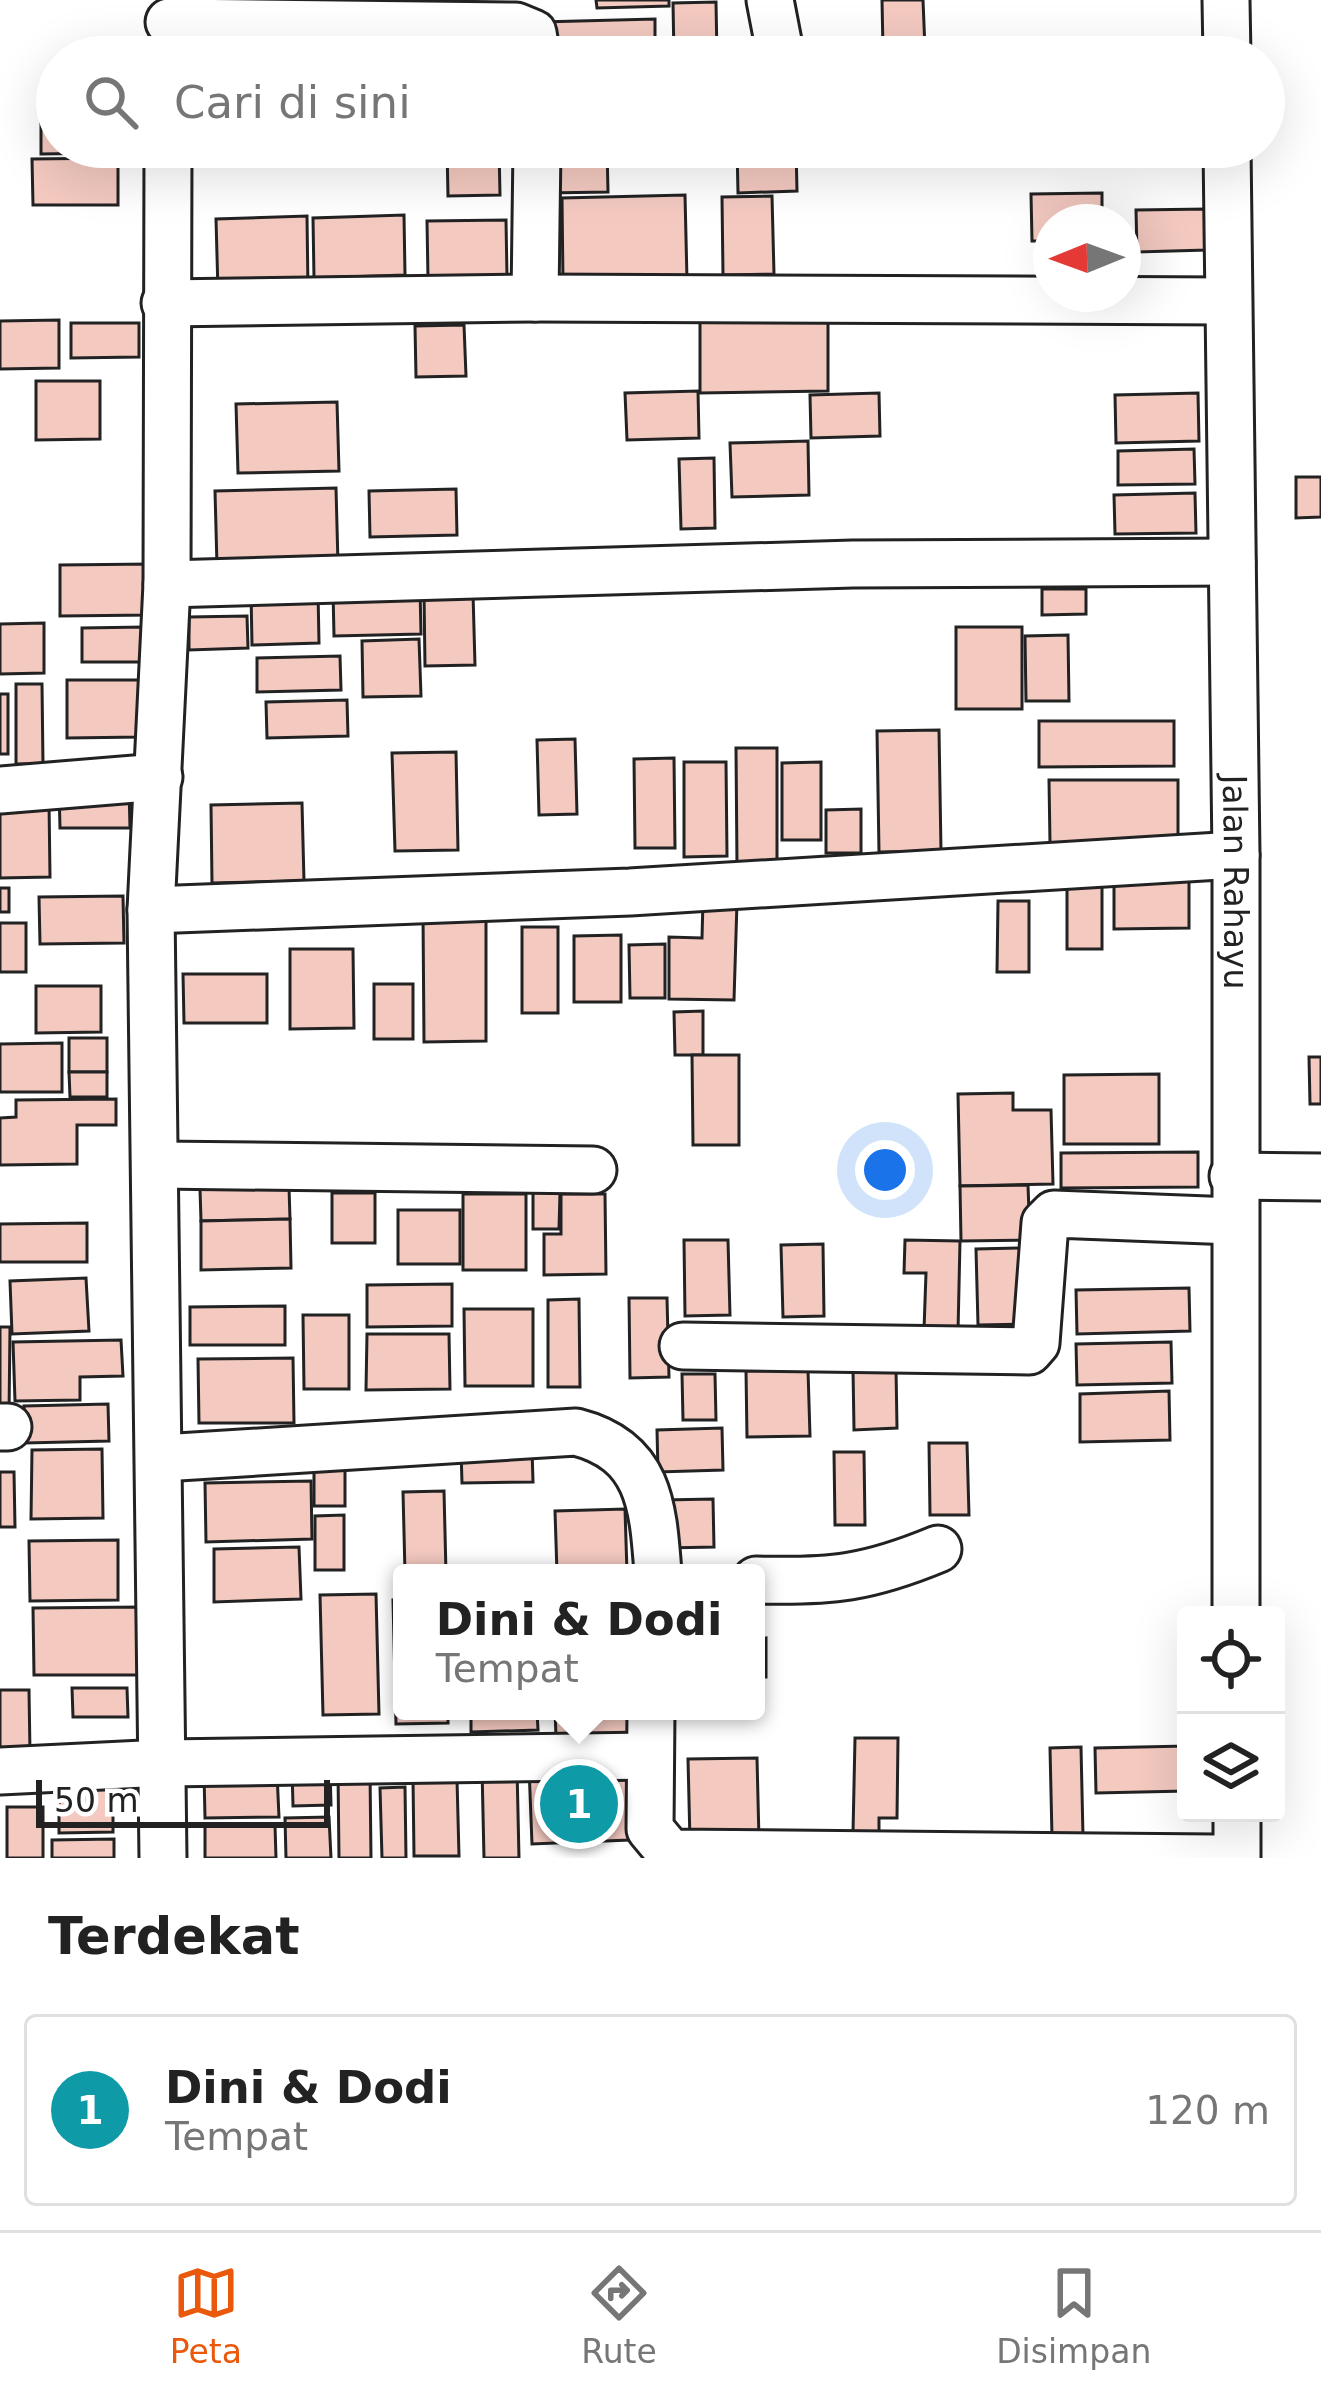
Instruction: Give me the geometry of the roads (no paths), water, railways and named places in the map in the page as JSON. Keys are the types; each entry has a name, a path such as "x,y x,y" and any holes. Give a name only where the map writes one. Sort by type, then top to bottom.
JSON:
{"street":[{"path":"770,0 778,36"},
{"path":"1226,0 1227,36"},
{"path":"169,26 516,26 533,36"},
{"path":"163,1858 162,1458 151,910 167,584 168,168"},
{"path":"535,298 537,168"},
{"name":"Jalan Rahayu","path":"1227,168 1235,855 1236,1606"},
{"path":"165,303 535,298 1226,301"},
{"path":"167,584 853,564 1232,562"},
{"path":"0,790 159,777"},
{"path":"151,910 630,892 1235,855"},
{"path":"158,1165 593,1170"},
{"path":"683,1346 1029,1352 1036,1343 1046,1223 1054,1214 1233,1199 1321,1177"},
{"path":"162,1458 576,1432 610,1440 640,1475 653,1512 657,1564"},
{"path":"765,1580 819,1582 874,1575 938,1549"},
{"path":"651,1720 650,1829 670,1852 1215,1858"},
{"path":"0,1771 164,1763 649,1756"},
{"path":"1237,1822 1238,1858"}],"place":[{"name":"Dini & Dodi","path":"579,1804"}]}
